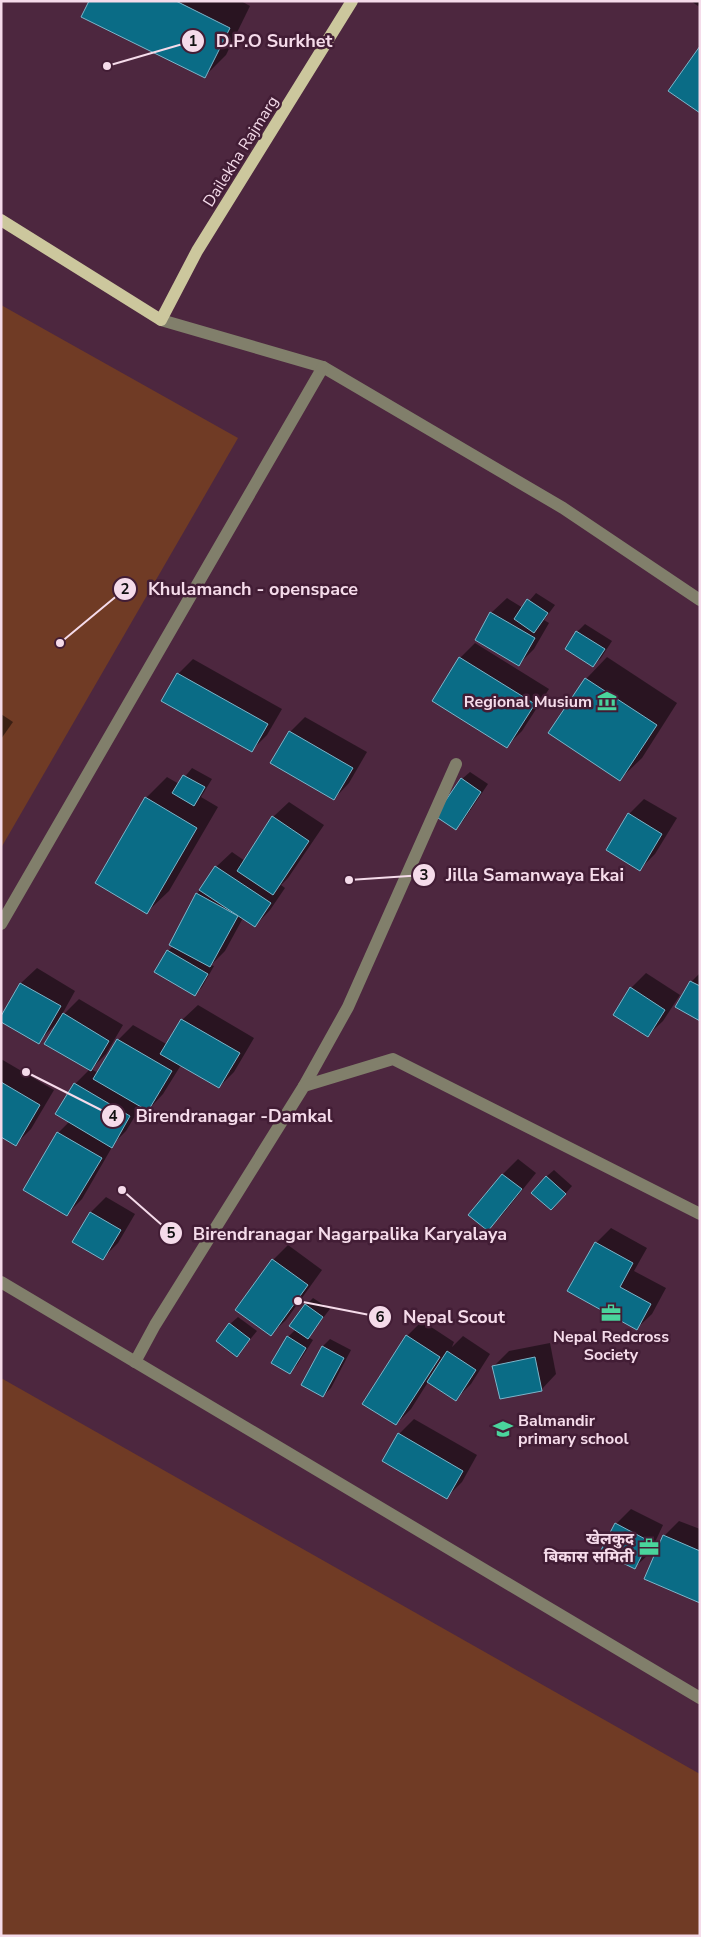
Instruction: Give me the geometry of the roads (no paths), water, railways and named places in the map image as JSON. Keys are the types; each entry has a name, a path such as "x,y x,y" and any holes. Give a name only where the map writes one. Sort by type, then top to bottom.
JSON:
{"main road":[{"name":"Dailekha Rajmarg","path":"161,320 197,251 352,1"},
{"path":"1,220 161,320"}],"street":[{"path":"161,320 323,367 563,508 700,600"},
{"path":"1,924 323,367"},
{"path":"134,1362 155,1324 304,1086 348,1008 456,764"},
{"path":"304,1086 393,1059 700,1214"},
{"path":"1,1282 700,1698"}],"place":[{"name":"D.P.O Surkhet","path":"107,66"},
{"name":"Khulamanch - openspace","path":"60,643"},
{"name":"Regional Musium","path":"607,701"},
{"name":"Jilla Samanwaya Ekai","path":"349,880"},
{"name":"Birendranagar -Damkal","path":"26,1072"},
{"name":"Birendranagar Nagarpalika Karyalaya","path":"122,1190"},
{"name":"Nepal Scout","path":"298,1301"},
{"name":"Nepal Redcross Society","path":"611,1313"},
{"name":"Balmandir primary school","path":"503,1429"},
{"name":"खेलकुद बिकास समिती","path":"649,1547"}]}
